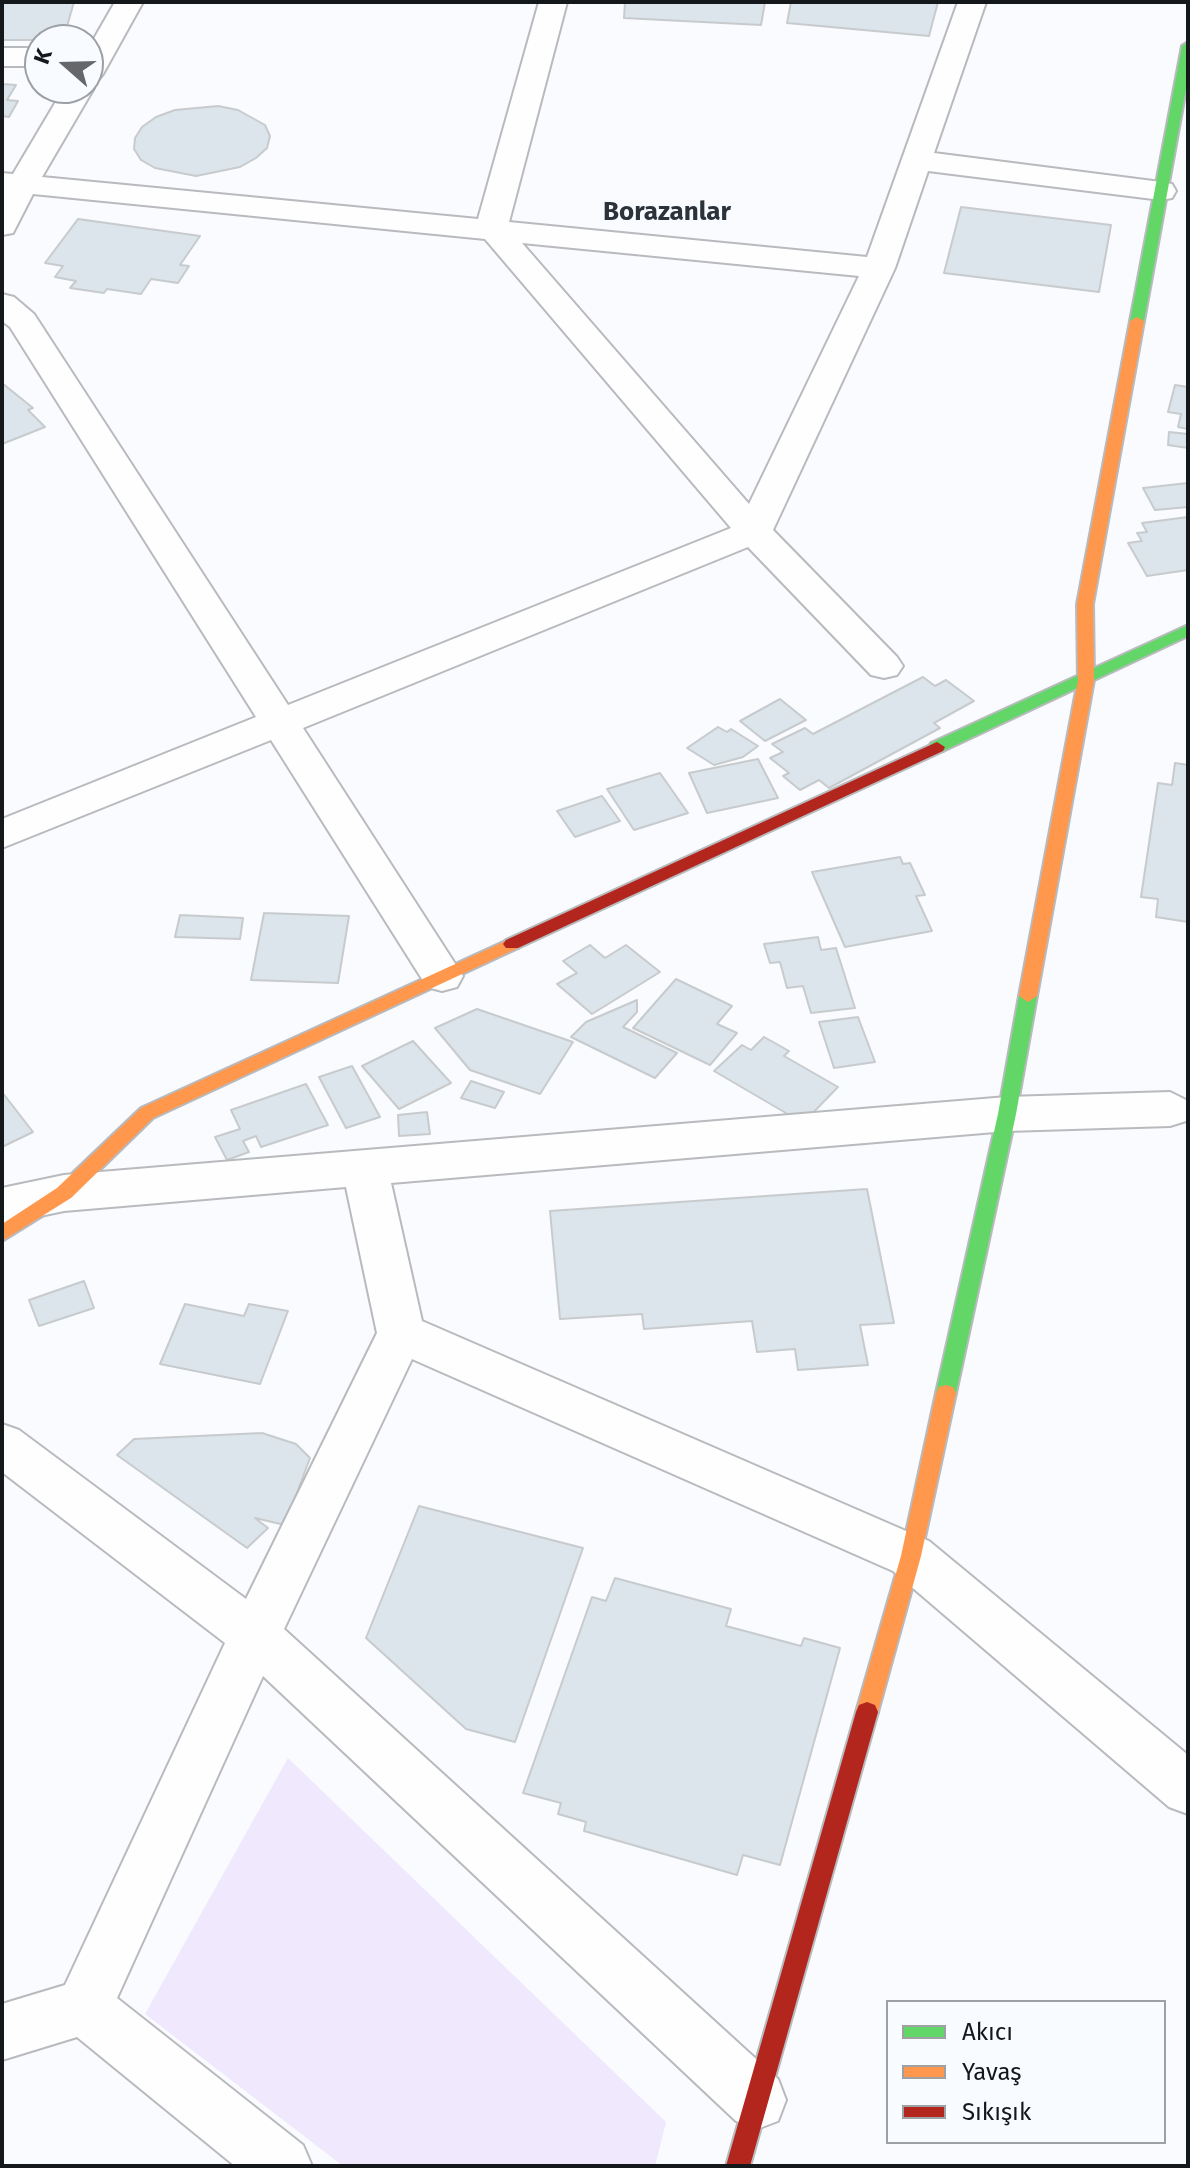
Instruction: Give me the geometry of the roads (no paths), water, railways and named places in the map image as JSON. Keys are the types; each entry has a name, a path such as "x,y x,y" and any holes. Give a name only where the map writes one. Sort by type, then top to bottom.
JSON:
{"street":[{"path":"104,42 129,2"},
{"path":"492,227 553,2"},
{"path":"2,834 754,532 879,268 972,2"},
{"path":"738,2166 911,1556 1007,1114 1086,680 1085,604 1188,46"},
{"path":"2,57 24,57"},
{"path":"2,226 13,182 68,104"},
{"path":"915,160 1161,191"},
{"path":"13,182 492,227 879,268"},
{"path":"492,227 754,532 884,666"},
{"path":"9,318 442,976"},
{"path":"2,1234 64,1193 147,1113 1086,680 1188,630"},
{"path":"2,1206 64,1193 1007,1114 1182,1109"},
{"path":"2,2032 84,2007 255,1635 401,1333 365,1168"},
{"path":"401,1333 911,1556 1188,1789"},
{"path":"2,1444 255,1635 757,2100"},
{"path":"84,2007 282,2166"}],"district":[{"name":"Borazanlar","path":"667,213"}]}
